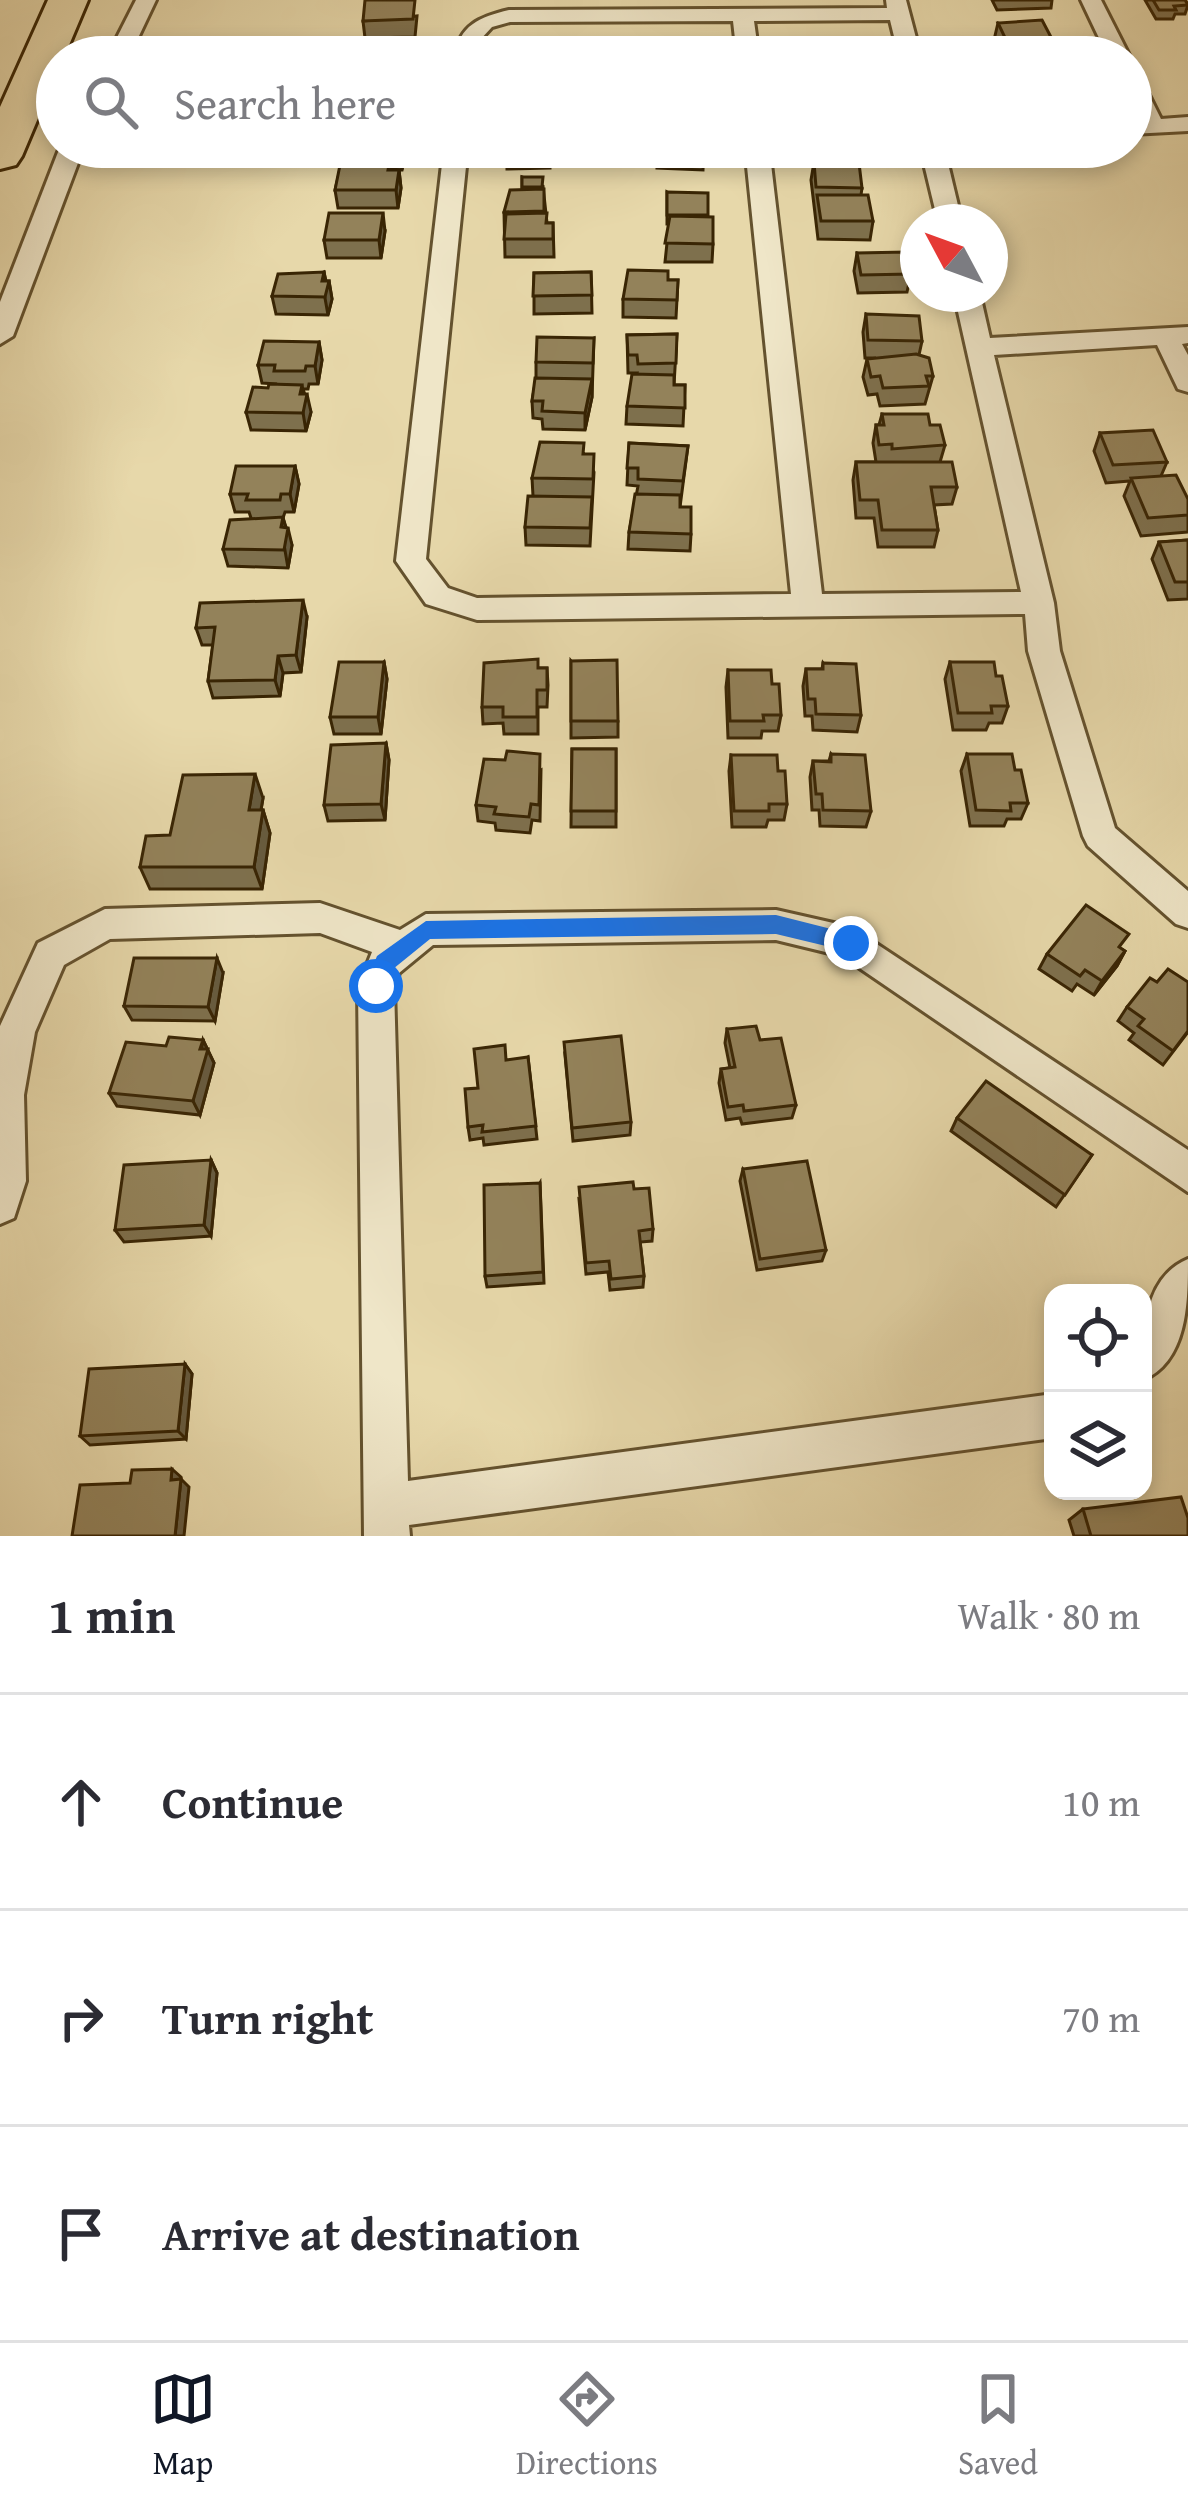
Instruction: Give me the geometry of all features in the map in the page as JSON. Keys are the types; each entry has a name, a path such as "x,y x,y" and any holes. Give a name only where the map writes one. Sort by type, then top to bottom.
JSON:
{"highway":[{"path":"52,36 68,0"},
{"path":"0,156 36,73"}],"street":[{"path":"128,36 146,0"},
{"path":"1091,0 1109,36"},
{"path":"471,36 485,23 509,16 743,16 898,7"},
{"path":"743,16 745,36"},
{"path":"1152,126 1188,124"},
{"path":"0,336 64,168"},
{"path":"454,168 412,561 437,596 477,609 1039,603"},
{"path":"760,168 808,608"},
{"path":"937,168 946,204"},
{"path":"971,312 1039,603 1044,651 1100,836 1188,913"},
{"path":"980,347 1177,336 1188,382"},
{"path":"0,1204 6,1181 5,1095 16,1032 51,954 105,924 320,918 401,946"},
{"path":"1044,1417 388,1521 376,986 385,963 426,930 460,928 776,925 851,943 1188,1173"},
{"path":"1152,1343 1188,1280"}],"building":[{"path":"365,0 415,0 413,19 363,21"},
{"path":"1153,0 1185,0 1188,5 1159,10"},
{"path":"1042,20 1050,36 1004,36 998,23"},
{"path":"339,168 399,170 396,190 335,190"},
{"path":"814,168 860,168 862,188 816,187"},
{"path":"522,177 543,177 542,187 522,187"},
{"path":"544,189 544,211 504,212 510,190"},
{"path":"667,192 708,193 708,215 667,215"},
{"path":"817,195 868,195 873,221 821,221"},
{"path":"329,213 383,213 379,240 324,240"},
{"path":"547,213 553,239 504,239 506,214"},
{"path":"670,216 713,217 713,244 665,243"},
{"path":"900,252 900,274 861,275 857,253"},
{"path":"628,270 668,271 668,280 678,280 677,300 623,299"},
{"path":"324,272 322,281 329,281 325,297 272,296 278,274"},
{"path":"591,272 592,295 533,296 534,273"},
{"path":"866,314 919,316 922,341 868,340"},
{"path":"677,334 676,363 638,364 637,355 628,355 627,335"},
{"path":"537,337 594,338 593,363 536,362"},
{"path":"264,341 319,342 315,366 306,366 305,371 274,371 275,365 258,365"},
{"path":"916,354 929,358 933,376 926,376 929,386 883,388 880,376 871,377 867,359"},
{"path":"632,374 674,375 674,385 685,385 685,408 627,406"},
{"path":"535,378 592,379 585,413 542,411 543,401 532,401"},
{"path":"269,384 302,385 300,394 307,394 303,413 246,412 253,387 268,388"},
{"path":"882,414 928,414 930,425 940,425 945,445 892,449 892,444 879,445 876,425 884,425"},
{"path":"1153,430 1167,462 1113,465 1100,433"},
{"path":"540,442 584,443 583,454 594,454 593,479 532,478"},
{"path":"629,443 688,446 683,481 638,479 638,468 627,468"},
{"path":"856,462 952,462 957,487 931,487 938,530 882,530 878,500 860,500"},
{"path":"236,466 295,466 290,494 281,494 280,500 246,500 248,494 230,494"},
{"path":"1176,475 1188,499 1188,515 1148,518 1131,478"},
{"path":"635,494 680,495 680,507 691,507 691,534 629,532"},
{"path":"528,496 592,497 590,528 525,527"},
{"path":"283,517 281,527 288,528 284,550 223,549 230,520"},
{"path":"1188,540 1188,582 1175,582 1159,542"},
{"path":"303,600 296,655 278,656 275,680 208,681 215,627 196,628 200,603"},
{"path":"538,659 538,668 547,668 547,690 537,690 537,717 503,717 503,707 482,707 484,663"},
{"path":"617,660 618,721 571,721 571,661"},
{"path":"339,662 384,662 378,717 330,717"},
{"path":"950,662 994,662 1008,706 991,706 992,713 958,713"},
{"path":"823,663 856,664 861,715 816,714 815,699 808,699 806,669 823,669"},
{"path":"728,670 771,670 772,684 779,684 781,715 763,715 764,721 730,721"},
{"path":"386,743 381,804 324,805 331,745"},
{"path":"572,749 616,749 616,811 571,811"},
{"path":"507,751 540,754 539,805 531,804 529,817 494,814 496,807 476,805 484,759 505,760"},
{"path":"831,754 865,755 871,811 823,810 822,794 816,794 813,761 831,762"},
{"path":"967,754 1012,754 1028,803 1010,803 1011,811 976,810"},
{"path":"731,755 777,755 778,771 785,771 787,804 769,804 769,811 734,811"},
{"path":"255,774 249,810 263,810 254,867 140,867 146,836 170,835 183,775"},
{"path":"1086,905 1129,934 1119,947 1125,951 1102,981 1085,970 1080,976 1047,954"},
{"path":"134,958 217,958 208,1007 124,1006"},
{"path":"1168,969 1188,982 1188,1031 1173,1051 1138,1026 1144,1019 1127,1007 1150,978 1157,982"},
{"path":"756,1026 760,1040 781,1038 796,1105 744,1111 743,1105 728,1107 721,1069 735,1067 727,1029"},
{"path":"621,1036 631,1122 572,1128 564,1042"},
{"path":"169,1037 203,1040 200,1049 208,1049 193,1101 109,1093 126,1042 166,1046"},
{"path":"505,1045 506,1060 528,1057 536,1126 482,1132 483,1125 468,1127 465,1089 478,1088 474,1049"},
{"path":"986,1081 1092,1155 1065,1195 957,1118"},
{"path":"211,1160 204,1225 115,1230 124,1165"},
{"path":"807,1161 826,1250 760,1259 743,1169"},
{"path":"633,1182 634,1189 649,1188 653,1229 639,1231 644,1276 611,1279 609,1261 586,1263 579,1187"},
{"path":"540,1183 543,1272 485,1276 484,1185"},
{"path":"185,1364 178,1431 80,1436 89,1369"},
{"path":"172,1469 171,1480 181,1479 175,1536 72,1536 80,1485 130,1483 132,1470"},
{"path":"1181,1497 1188,1536 1091,1536 1083,1509"}],"route":[{"path":"376,986 385,963 426,930 776,925 851,943"}]}
